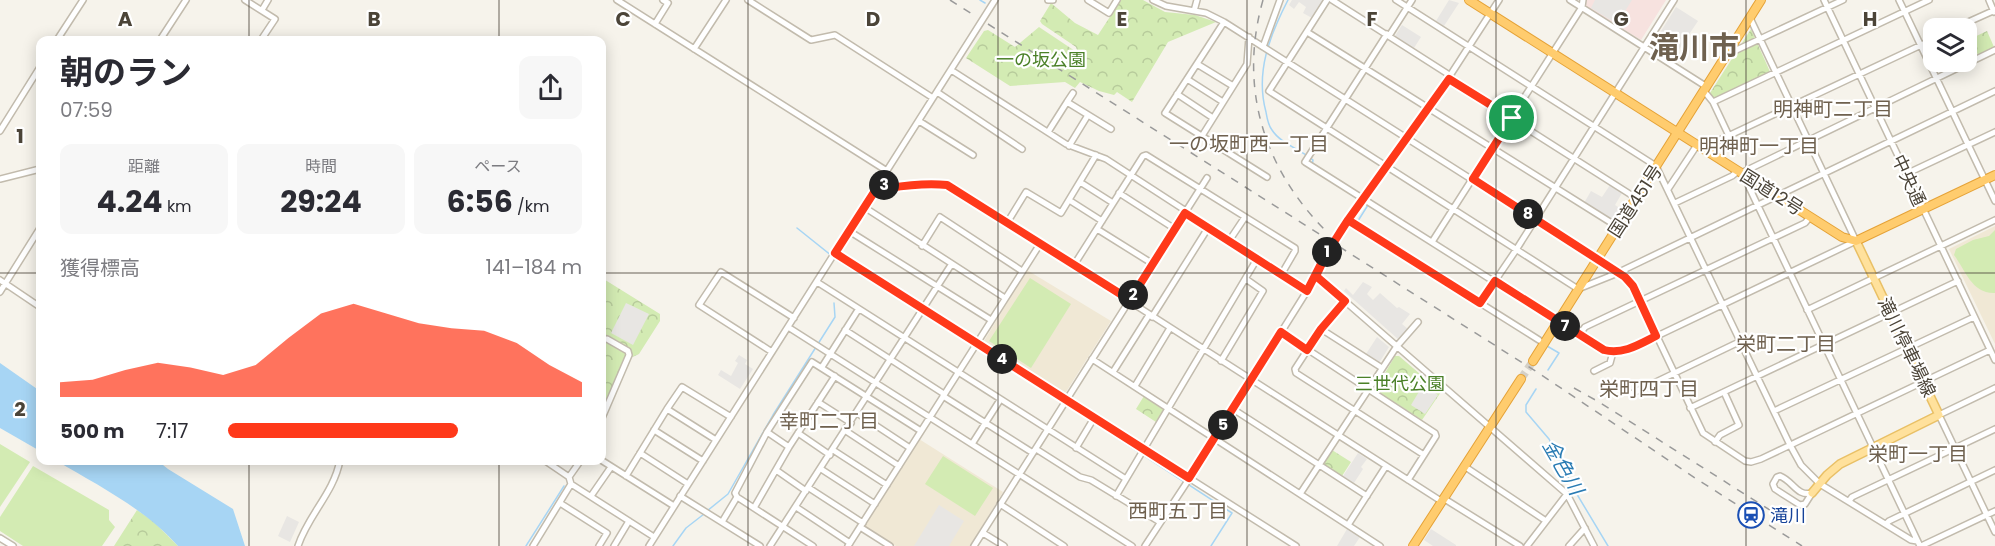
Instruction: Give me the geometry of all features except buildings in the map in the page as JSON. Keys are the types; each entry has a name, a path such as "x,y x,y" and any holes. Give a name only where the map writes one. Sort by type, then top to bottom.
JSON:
{"highway":[{"name":"国道12号","path":"1468,0 1842,237 1856,241"},
{"name":"国道451号","path":"1533,361 1761,0"},
{"path":"1856,241 1995,175"},
{"path":"1413,546 1521,379"}],"main road":[{"name":"滝川停車場線","path":"1811,496 1834,468 1940,415 1856,241"}],"street":[{"path":"60,36 82,0"},
{"path":"163,36 186,0"},
{"path":"245,0 275,19 264,36"},
{"path":"261,10 268,0"},
{"path":"617,0 887,171"},
{"path":"655,24 668,3 663,0"},
{"path":"694,49 726,0"},
{"path":"748,0 811,40 835,35 1022,149"},
{"path":"649,546 995,0"},
{"path":"1048,0 1053,0"},
{"path":"1088,0 1109,13 1117,0"},
{"path":"1153,0 1166,6 1206,13 1224,22 1618,271 1630,281 1703,434 1749,462 1756,461 1990,350"},
{"path":"1194,11 1197,0"},
{"path":"1263,46 1280,0"},
{"path":"1636,198 1388,35 1329,0 1269,92 1578,289 1995,91"},
{"path":"1396,0 1656,166 1790,445 1801,465 1820,484 1920,544 1995,511"},
{"path":"1412,0 1305,162 1601,349 1613,352 1626,350 1856,241 1750,18"},
{"path":"1144,546 1307,291 1328,251 1348,220 1429,108 1499,0"},
{"path":"1570,0 1705,89 1729,136"},
{"path":"1432,242 1582,7 1582,0"},
{"path":"1480,303 1674,0"},
{"name":"中央通","path":"1824,0 1995,360"},
{"path":"1727,54 1843,0"},
{"path":"1899,0 1995,201"},
{"path":"1713,102 1929,0"},
{"path":"1977,18 1994,11 1989,0"},
{"path":"1224,22 1165,113 1268,177"},
{"path":"1307,32 1618,227"},
{"path":"1202,136 1247,64 1249,38"},
{"path":"1706,150 1711,144 1923,44"},
{"path":"1675,203 1742,173 1995,50"},
{"path":"1197,64 1233,86"},
{"path":"951,70 1069,146 1096,155 1131,175 1229,242 1307,291"},
{"path":"0,131 36,73"},
{"path":"1187,79 1223,102"},
{"path":"1048,132 1073,93"},
{"path":"1177,94 1213,118"},
{"path":"1067,102 1111,129"},
{"path":"1069,146 1088,115"},
{"path":"919,121 973,155"},
{"path":"1906,174 1995,132"},
{"path":"1668,189 1697,145"},
{"path":"1007,223 1026,192 1060,213 1096,155"},
{"path":"1074,265 1143,156 1146,155 1295,248 1281,274"},
{"path":"0,179 36,170"},
{"path":"1742,173 1920,544"},
{"path":"974,546 1207,178"},
{"path":"1080,182 1113,203"},
{"path":"880,183 889,188 913,184 947,185 1408,480 1520,546"},
{"path":"1119,193 1175,229"},
{"path":"1069,200 1102,221"},
{"path":"864,207 1005,298"},
{"path":"922,246 940,217 1022,271"},
{"path":"1229,242 1245,217"},
{"path":"1579,335 1585,327 1805,223 1810,217"},
{"path":"1348,220 1539,340"},
{"path":"1808,310 1995,220"},
{"path":"1113,372 1208,228"},
{"path":"1097,229 1153,264"},
{"path":"849,231 991,320"},
{"path":"0,292 3,282 36,234"},
{"path":"796,507 849,545 1040,244"},
{"path":"835,253 1296,546"},
{"path":"1116,496 1257,259"},
{"path":"770,546 951,265"},
{"path":"772,352 699,305 721,272 794,318"},
{"path":"1316,276 1567,494 1594,546"},
{"path":"1221,361 1263,291 1246,279"},
{"path":"1690,408 1958,281"},
{"path":"3,282 36,304"},
{"path":"817,282 1126,479"},
{"path":"1345,301 1321,329 1295,369 1296,373 1424,455"},
{"path":"822,367 858,310"},
{"path":"1774,411 1974,317"},
{"path":"1300,494 1396,346 1418,322"},
{"path":"788,327 1132,546"},
{"path":"1135,386 1170,328"},
{"path":"1321,329 1382,368"},
{"path":"845,330 985,423 1080,477 1090,480 1160,522"},
{"path":"1281,332 1436,433 1408,480"},
{"path":"606,409 629,355 628,351 607,339"},
{"path":"1633,393 1741,341"},
{"path":"1594,371 1610,363 1613,352"},
{"path":"1092,358 1380,546"},
{"path":"722,522 737,497 735,493 767,432 812,362 921,431"},
{"path":"754,507 835,376"},
{"path":"626,476 682,387 731,417"},
{"path":"1995,388 1940,415 1995,532"},
{"path":"1715,442 1720,435 1738,425 1724,392"},
{"path":"972,444 1000,400"},
{"path":"818,402 850,423"},
{"path":"668,409 716,440"},
{"path":"1233,409 1367,496"},
{"path":"857,413 910,448"},
{"path":"1076,448 1094,418"},
{"path":"1849,501 1852,497 1995,429"},
{"path":"654,430 703,461"},
{"path":"846,431 899,466"},
{"path":"767,432 789,447"},
{"path":"798,433 887,485"},
{"path":"640,453 688,484"},
{"path":"606,464 674,506"},
{"path":"298,546 310,519 333,484 339,465"},
{"path":"551,465 569,477 571,484 654,537"},
{"path":"569,477 577,465"},
{"path":"1348,525 1386,466"},
{"path":"1464,466 1546,521"},
{"path":"591,496 611,467"},
{"path":"821,469 875,504"},
{"path":"776,470 861,525 887,545"},
{"path":"1886,525 1904,513 1995,470"},
{"path":"1784,476 1799,492 1811,496 1805,504 1800,505 1775,489 1774,480 1784,476"},
{"path":"533,546 571,484"},
{"path":"1527,546 1567,494"},
{"path":"680,496 760,546"},
{"path":"737,497 813,546"},
{"path":"560,503 607,533 599,546"},
{"path":"1000,504 1064,546"},
{"path":"614,546 629,522"},
{"path":"1569,546 1585,528"},
{"path":"983,533 1004,546"},
{"path":"0,538 13,546"},
{"path":"1122,539 1124,546"}],"shaded area":[{"path":"1292,0 1324,0 1312,18 1303,13 1306,7 1299,2 1294,9 1289,5"},
{"path":"1449,0 1459,3 1444,26 1436,21"},
{"path":"1586,0 1666,0 1641,40 1584,5"},
{"path":"1595,0 1632,0 1617,24 1591,8"},
{"path":"1676,7 1698,21 1672,60 1653,48 1653,44"},
{"path":"1402,25 1421,37 1414,48 1395,36"},
{"path":"1610,185 1622,193 1615,205 1621,209 1613,222 1584,203 1591,191 1602,197"},
{"path":"1995,226 1995,344 1949,249"},
{"path":"1027,270 1111,321 1066,392 984,341"},
{"path":"1363,282 1372,287 1367,294 1373,300 1380,293 1397,308 1410,314 1402,324 1408,329 1399,340 1344,291 1346,288 1353,295"},
{"path":"626,303 649,314 633,345 611,333"},
{"path":"1377,337 1389,347 1379,363 1366,354"},
{"path":"739,355 747,360 745,364 753,369 740,389 718,375 721,370 731,376 738,363 735,361"},
{"path":"1423,385 1438,395 1425,414 1411,405"},
{"path":"919,439 1003,492 970,546 896,546 865,526"},
{"path":"1358,453 1367,459 1354,483 1343,476"},
{"path":"939,505 964,521 949,546 914,546"},
{"path":"287,516 299,522 290,542 278,536"},
{"path":"1347,529 1360,537 1354,546 1337,546"},
{"path":"1431,529 1456,546 1433,546 1424,540"}],"green space":[{"name":"一の坂公園","path":"1121,0 1143,0 1165,12 1195,15 1216,22 1168,42 1132,102 1117,92 1114,95 1099,91 1080,82 1075,88 1065,82 1010,86 966,58 984,31 988,30 1015,47 1039,27 1078,53 1076,47 1040,21 1051,3 1075,23 1098,35"},
{"path":"1751,29 1771,74 1714,101 1710,93"},
{"path":"1987,31 1994,47 1978,55 1977,36"},
{"path":"1995,230 1995,293 1975,286 1954,255 1956,249 1973,240 1989,236"},
{"path":"1030,278 1071,304 1031,368 989,341"},
{"path":"606,280 660,314 660,321 639,354 626,360 606,404"},
{"name":"三世代公園","path":"1395,356 1399,356 1441,392 1422,420 1375,390"},
{"path":"1144,396 1164,410 1156,422 1136,409"},
{"path":"0,444 30,462 0,507"},
{"path":"1332,450 1351,462 1342,476 1323,464"},
{"path":"943,456 993,488 975,516 925,484"},
{"path":"33,466 109,510 109,520 115,527 102,546 23,546 0,531 0,517"},
{"path":"137,510 153,521 178,546 114,546"}],"water":[{"path":"0,363 36,388 36,449 0,428"},
{"path":"64,465 163,465 233,509 245,546 178,546 136,509"}],"waterway":[{"path":"980,0 985,3"},
{"name":"金色川","path":"1288,0 1275,27 1266,54 1263,68 1263,97 1272,130 1280,139 1313,160 1312,165"},
{"name":"金色川","path":"1356,224 1368,205"},
{"path":"797,228 837,260 918,311"},
{"path":"707,511 728,494 773,415 835,317 834,303"},
{"path":"922,314 1062,402"},
{"name":"金色川","path":"1547,346 1559,353 1548,370"},
{"name":"金色川","path":"1536,389 1526,405 1526,412 1549,439 1575,491 1608,546"},
{"path":"1067,405 1090,420"},
{"path":"1094,423 1232,513 1211,546"},
{"path":"526,546 564,486"},
{"path":"673,546 686,528 704,514"}],"tunnel":[{"path":"1521,379 1533,361"}],"railway":[{"path":"950,0 977,17"},
{"path":"1263,0 1256,33 1254,65 1256,96 1262,126 1287,182 1306,209 1328,233"},
{"path":"988,24 1537,372 1695,478 1802,546"},
{"path":"1574,388 1773,512"}],"place":[{"name":"滝川","path":"1751,515"}],"district":[{"name":"滝川市","path":"1694,47"},
{"name":"明神町二丁目","path":"1833,109"},
{"name":"一の坂町西一丁目","path":"1249,144"},
{"name":"明神町一丁目","path":"1759,146"},
{"name":"栄町二丁目","path":"1786,344"},
{"name":"栄町四丁目","path":"1649,389"},
{"name":"幸町二丁目","path":"829,421"},
{"name":"栄町一丁目","path":"1918,454"},
{"name":"西町五丁目","path":"1178,511"}],"route":[{"path":"1512,118 1449,79 1348,220 1331,245 1316,276 1307,291 1185,213 1130,300 947,185 940,184 913,184 889,188 880,183 835,253 1189,478 1281,332 1307,350 1321,329 1345,301 1316,276 1325,256 1331,245 1335,239 1348,220 1480,303 1495,281 1604,350 1621,352 1656,336 1630,281 1618,271 1473,179 1512,118"}]}
